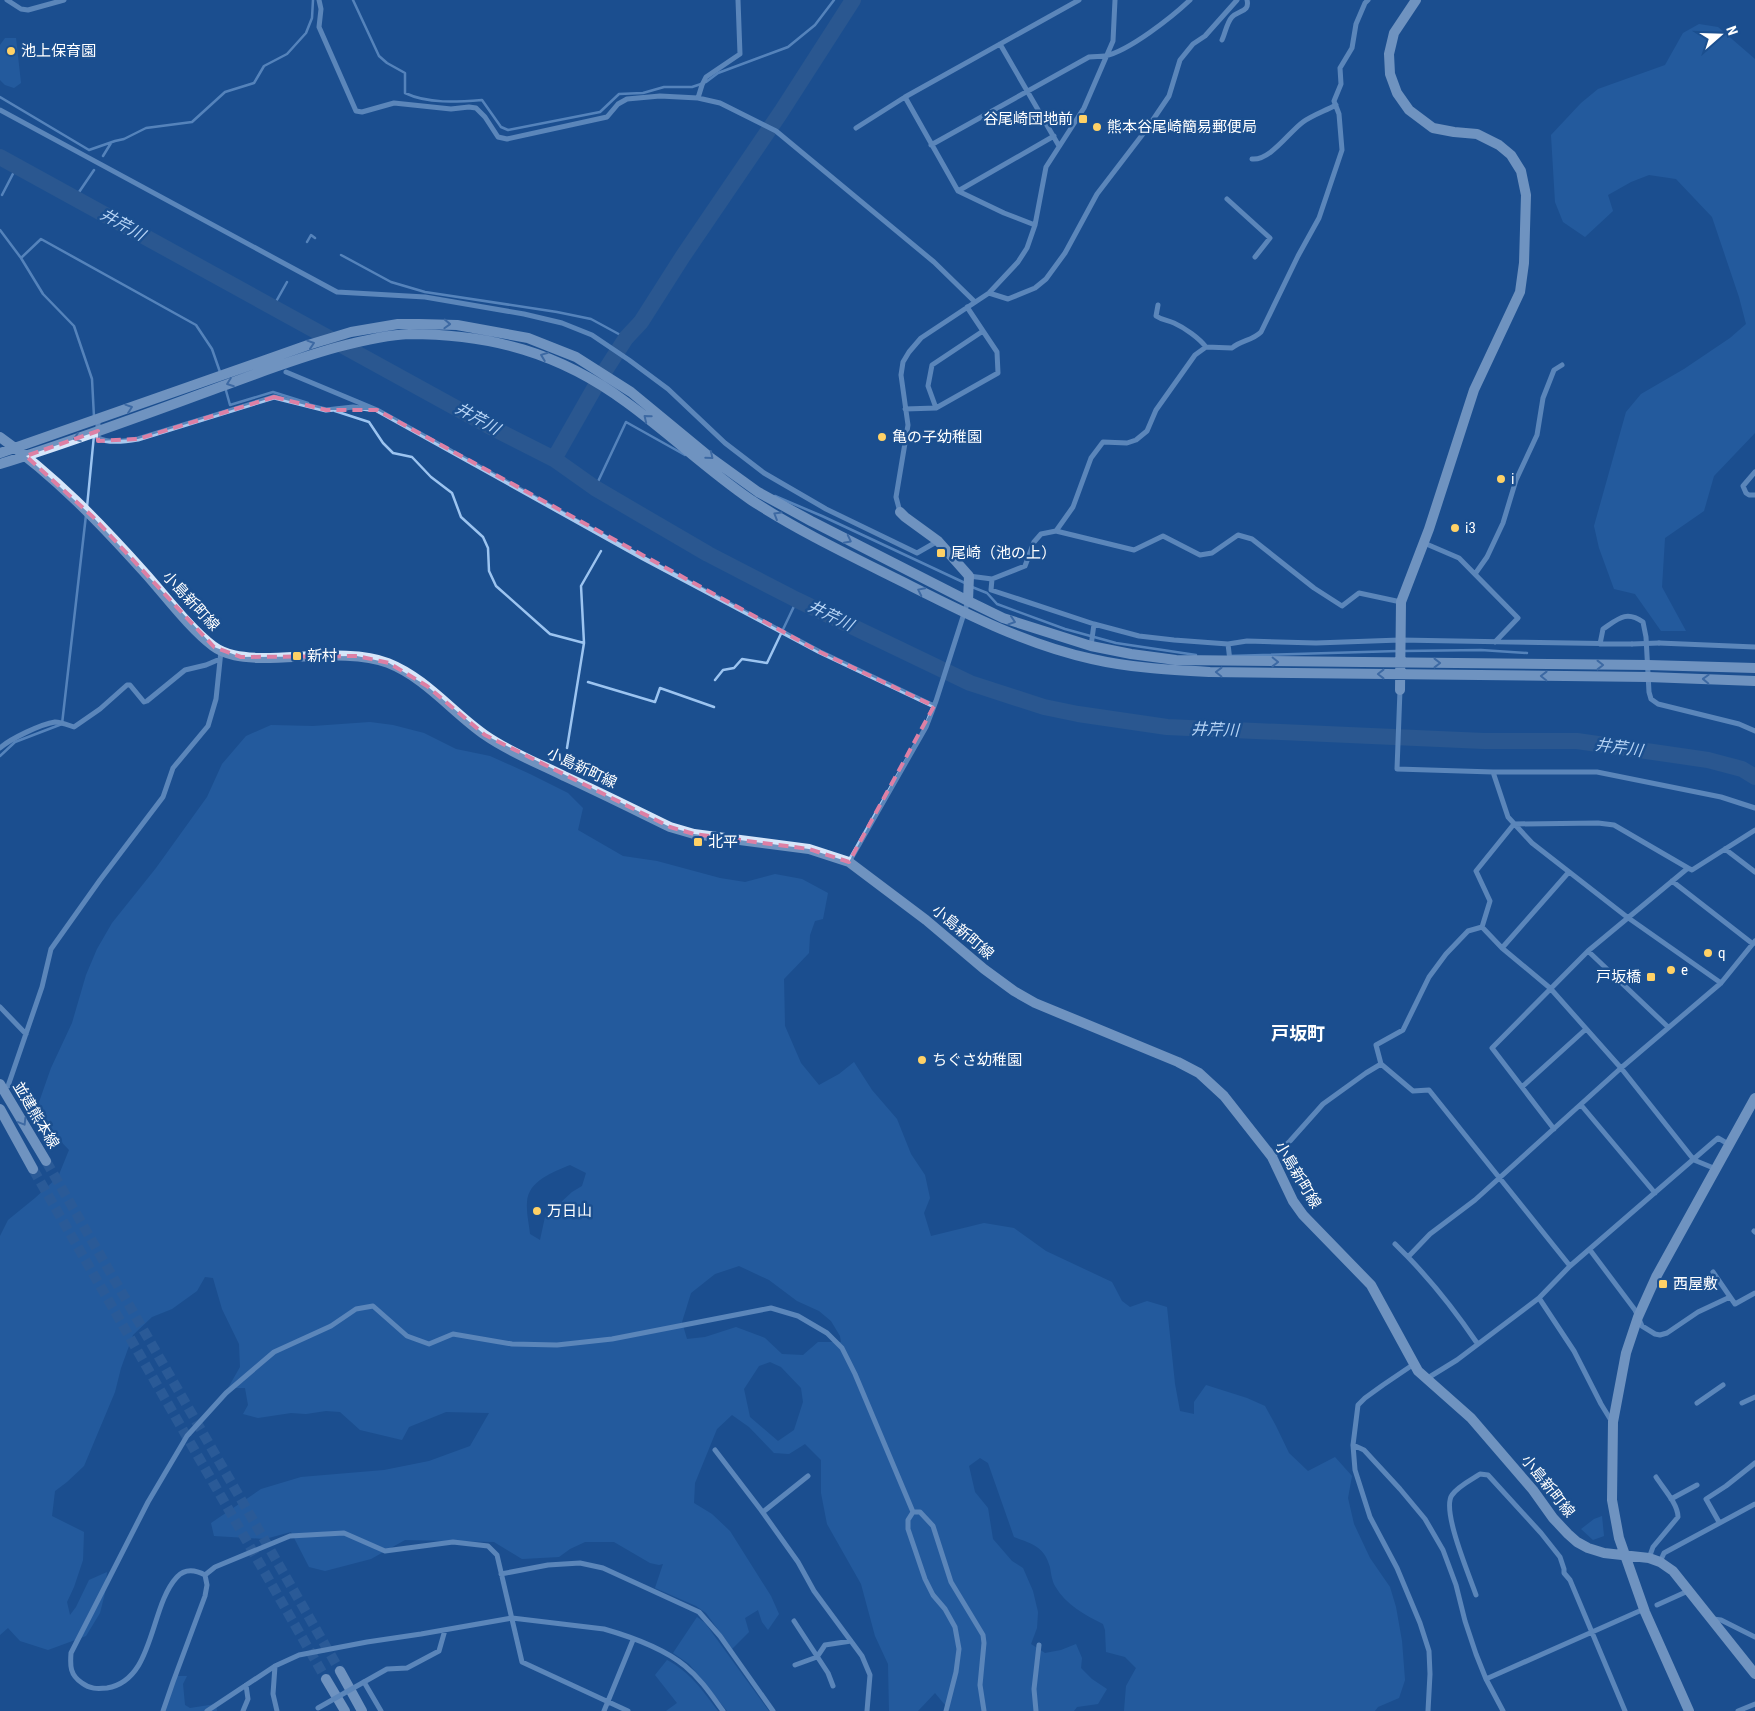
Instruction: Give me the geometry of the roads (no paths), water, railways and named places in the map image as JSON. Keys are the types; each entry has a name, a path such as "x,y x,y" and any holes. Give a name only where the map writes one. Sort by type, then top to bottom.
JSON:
{"street":[{"path":"7,0 22,9 28,10 64,0"},
{"path":"319,0 321,9 318,27 356,112 394,103 451,109 476,108 485,116 498,137 508,139 607,117 618,104 627,99 660,96 698,98 720,103 776,130 934,262 975,302"},
{"path":"698,98 706,77 740,54 738,0"},
{"path":"856,128 905,97 1079,0"},
{"path":"1106,0 1114,1 1113,41 1084,108 1046,167 1035,225 1027,248 1018,262 989,293 922,338 909,352 903,362 901,375 908,425 896,497 900,512 905,518 938,541 969,576 992,579 1025,566 1034,542 1041,534 1056,531 1134,550 1163,536 1200,555 1212,553 1238,535 1252,539 1314,588 1342,606 1359,592 1401,602"},
{"path":"931,145 1090,57 1106,55 1135,42 1177,12 1190,0"},
{"path":"989,293 1008,299 1035,288 1046,279 1065,253 1097,194 1146,130 1169,96 1180,60 1193,44 1205,36 1237,0"},
{"path":"1222,40 1232,17 1246,9 1248,5 1247,0"},
{"path":"1056,531 1073,507 1091,458 1103,442 1127,443 1136,440 1147,431 1156,410 1195,355 1206,347 1232,348 1238,343 1250,340 1261,332 1319,218 1342,150 1339,114 1334,102 1341,84 1340,68 1352,48 1356,24 1368,0"},
{"path":"1416,0 1394,33 1389,54 1390,74 1397,93 1409,110 1433,128 1477,134 1499,145 1511,155 1521,170 1526,195 1524,263 1520,292 1474,390 1424,543 1401,602 1397,769 1493,772 1597,772 1721,797 1755,808"},
{"path":"1000,44 1059,146"},
{"path":"905,97 958,191 1004,213 1035,225"},
{"path":"1252,159 1266,156 1303,122 1336,105"},
{"path":"0,110 337,292 425,296 524,314 562,323 592,335 668,389 740,456 772,478 826,509 917,553 938,541"},
{"path":"958,191 1054,136"},
{"path":"1227,199 1270,238 1255,257"},
{"path":"1158,305 1156,316 1163,321 1173,323 1202,341 1206,347"},
{"path":"905,409 936,408 998,372 997,352 967,307"},
{"path":"0,453 264,360 351,332 398,324 457,325 528,338 569,354 714,474 752,501 795,526 964,612 1017,635 1092,659 1131,665 1210,672 1400,664 1755,681"},
{"path":"936,408 928,386 932,365 983,331"},
{"path":"0,464 310,355 367,340 407,334 459,336 516,346 591,372 632,392 711,458 758,492 811,521 1004,618 1091,646 1176,660 1400,664 1648,665 1755,668"},
{"path":"1475,574 1487,557 1503,523 1516,480 1537,435 1543,398 1554,370 1562,365"},
{"path":"286,372 377,410 643,558 820,652 935,703"},
{"path":"98,419 98,438 102,441 126,442 138,440 274,397 326,410 353,407 377,410"},
{"name":"小島新町線","path":"0,437 40,467 93,517 203,638 221,655 269,658 357,656 374,658 389,663 407,672 427,686 485,735 526,758 670,827 694,834 809,849 849,862 926,920 984,969 1014,991 1035,1003 1178,1062 1199,1073 1224,1096 1272,1157 1293,1200 1303,1215 1371,1285 1418,1371 1471,1418 1533,1490 1553,1518 1577,1542 1588,1548 1604,1553 1649,1558 1673,1570 1755,1674"},
{"path":"1755,472 1743,486 1746,493 1755,495"},
{"path":"1424,543 1459,558 1518,618 1496,642"},
{"path":"849,862 926,728 968,601 969,576"},
{"path":"992,579 992,590 1094,624 1139,636 1228,644 1247,641 1316,643 1400,640 1600,644 1659,643 1755,648"},
{"path":"1600,644 1603,629 1624,616 1636,617 1643,622 1646,637 1651,699 1658,704 1739,724 1755,731"},
{"path":"1091,646 1094,624"},
{"path":"1228,644 1230,661"},
{"path":"0,748 14,738 56,722 74,728 100,709 127,685 130,685 144,702 147,701 185,670 206,665 221,655"},
{"path":"4,1085 26,1034 42,987 51,949 163,797 173,768 208,726 216,699 221,655"},
{"path":"1493,772 1508,817 1532,843 1568,873 1627,917 1721,983"},
{"path":"1514,824 1598,823 1614,825 1692,870 1755,830"},
{"path":"1482,926 1490,902 1476,871 1514,824"},
{"path":"1725,850 1755,872"},
{"path":"1554,1129 1492,1048 1588,951 1688,868"},
{"path":"1502,948 1568,873"},
{"path":"1408,1257 1430,1234 1500,1178 1621,1068 1721,983 1754,943 1672,881"},
{"path":"1482,926 1502,948 1550,988 1621,1068 1694,1160 1716,1169"},
{"path":"1482,926 1468,931 1446,954 1429,977 1403,1030 1376,1045 1381,1064 1413,1091 1429,1090 1570,1266"},
{"path":"1588,951 1668,1027"},
{"path":"0,1007 26,1034"},
{"path":"1522,1087 1586,1028"},
{"path":"1272,1157 1290,1141 1323,1104 1381,1064"},
{"name":"並建熊本線","path":"4,1085 46,1161"},
{"path":"1689,1711 1644,1609 1619,1538 1612,1500 1613,1422 1626,1353 1638,1317 1656,1277 1755,1098"},
{"path":"1581,1105 1655,1193"},
{"name":"並建熊本線","path":"0,1109 33,1169"},
{"path":"1428,1379 1457,1360 1539,1298 1570,1266 1718,1138 1730,1146"},
{"path":"1395,1244 1432,1282 1478,1343"},
{"path":"1590,1250 1632,1306 1644,1328 1660,1335 1673,1330 1698,1312 1730,1297"},
{"path":"1713,1272 1734,1303 1737,1304 1755,1293"},
{"path":"1539,1298 1574,1351 1601,1404 1613,1422"},
{"path":"205,1575 197,1571 187,1571 179,1575 171,1584 163,1598 151,1636 138,1665 128,1679 117,1686 98,1689 89,1688 75,1678 70,1666 71,1653 148,1502 187,1436 226,1393 274,1352 331,1326 356,1309 373,1306 407,1336 428,1344 453,1334 512,1344 557,1345 612,1339 771,1308 798,1316 827,1333 842,1348 855,1374 913,1512"},
{"path":"1414,1364 1382,1385 1358,1405 1353,1445 1355,1470 1370,1517 1397,1568 1420,1623 1429,1651 1428,1711"},
{"path":"1697,1403 1723,1385"},
{"path":"1742,1403 1755,1397"},
{"path":"1353,1445 1364,1450 1425,1519 1443,1550 1456,1585 1465,1621 1486,1679 1503,1711"},
{"path":"715,1450 798,1562 814,1591 862,1656 870,1675 867,1711"},
{"path":"1719,1522 1706,1498 1726,1486 1755,1463"},
{"path":"1476,1595 1454,1531 1450,1516 1450,1499 1452,1494 1483,1473 1488,1474 1541,1533 1563,1562 1565,1575 1570,1580 1625,1711"},
{"path":"762,1512 808,1476"},
{"path":"1649,1558 1653,1547 1678,1517 1671,1499 1656,1477"},
{"path":"1671,1499 1697,1485"},
{"path":"1660,1562 1664,1553 1755,1504"},
{"path":"913,1512 908,1520 908,1529 925,1580 933,1595 956,1627 959,1649 956,1672 946,1711"},
{"path":"913,1512 920,1512 933,1526 951,1582 983,1635 980,1685 984,1711"},
{"path":"205,1575 215,1567 290,1536 344,1533 386,1551 453,1542 488,1546 497,1555 522,1662 608,1700 628,1711"},
{"path":"501,1574 580,1563 603,1568 698,1612 720,1636 773,1711"},
{"path":"163,1711 205,1596 207,1585 205,1575"},
{"path":"1657,1605 1689,1591"},
{"path":"1486,1679 1592,1634 1644,1609"},
{"path":"206,1711 275,1666 298,1655 512,1618 604,1630 667,1654 686,1667 702,1683 723,1711"},
{"path":"1712,1619 1722,1620 1755,1637"},
{"path":"794,1621 828,1673 833,1686"},
{"path":"317,1710 387,1669 407,1668 439,1650 445,1630"},
{"path":"604,1711 633,1640"},
{"path":"795,1665 817,1657 825,1645 851,1641"},
{"path":"1036,1711 1034,1689 1039,1645"},
{"path":"275,1666 273,1694 277,1711"},
{"path":"340,1671 362,1711"},
{"path":"326,1679 345,1711"},
{"path":"364,1682 381,1711"},
{"path":"244,1711 248,1699 246,1684"},
{"path":"1738,1711 1755,1704"}],"waterway":[{"path":"0,97 89,150 124,139 146,128 192,122 225,92 254,83 264,66 287,54 306,33 312,18 313,0"},
{"path":"353,0 379,56 405,73 405,93 433,101 482,100 501,127 508,130 600,112 619,94 643,93 664,87 692,87 701,84"},
{"path":"706,82 718,73 788,47 815,25 834,0"},
{"path":"554,459 599,380 626,338 641,322 853,0"},
{"path":"103,156 111,143"},
{"name":"井芹川","path":"0,157 487,425 554,459 595,488 708,554 797,600 970,683 1044,707 1167,727 1484,741 1577,741 1708,760 1742,769 1755,777"},
{"path":"2,195 17,166"},
{"path":"75,198 94,170"},
{"path":"0,230 21,258 43,294 74,326 92,379 94,417"},
{"path":"307,242 311,235 315,238"},
{"path":"21,258 41,239 196,325 212,349 220,372"},
{"path":"341,255 391,282 425,292 591,319 626,338"},
{"path":"273,307 287,282"},
{"path":"225,387 230,405 273,392 308,403"},
{"path":"335,411 369,422 383,443 393,453 412,457 431,477 452,493 461,517 483,537 488,548 489,571 496,586 550,634 584,643 567,748"},
{"path":"595,488 626,422 685,455"},
{"path":"87,507 94,435"},
{"path":"775,496 965,583"},
{"path":"0,756 15,742 62,724 86,515"},
{"path":"584,643 581,586 601,551"},
{"path":"972,587 987,593 997,604 1065,629 1116,643 1196,655"},
{"path":"715,680 723,670 734,668 742,659 767,663 797,600"},
{"path":"1404,651 1481,650 1527,653"},
{"path":"1229,656 1398,651"},
{"path":"588,682 655,702 660,688 714,707"}],"tunnel":[{"path":"46,1161 340,1671"},
{"path":"33,1169 326,1679"}],"place":[{"name":"池上保育園","path":"11,51"},
{"name":"谷尾崎団地前","path":"1083,119"},
{"name":"熊本谷尾崎簡易郵便局","path":"1097,127"},
{"name":"亀の子幼稚園","path":"882,437"},
{"name":"i","path":"1501,479"},
{"name":"i3","path":"1455,528"},
{"name":"尾崎（池の上）","path":"941,553"},
{"name":"新村","path":"297,656"},
{"name":"北平","path":"698,842"},
{"name":"q","path":"1708,953"},
{"name":"e","path":"1671,970"},
{"name":"戸坂橋","path":"1651,977"},
{"name":"ちぐさ幼稚園","path":"922,1060"},
{"name":"万日山","path":"537,1211"},
{"name":"西屋敷","path":"1663,1284"}],"district":[{"name":"戸坂町","path":"1298,1034"}]}
